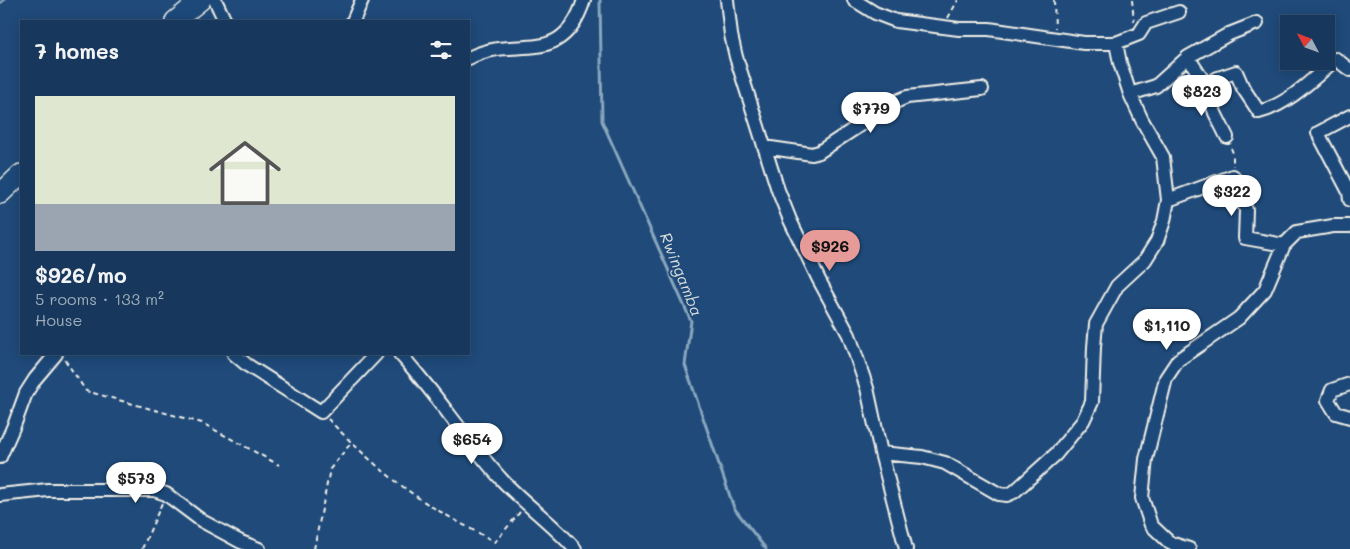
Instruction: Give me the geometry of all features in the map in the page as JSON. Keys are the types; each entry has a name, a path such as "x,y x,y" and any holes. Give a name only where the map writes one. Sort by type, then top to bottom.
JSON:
{"highway":[{"path":"176,20 201,0"},
{"path":"0,194 20,175"}],"street":[{"path":"215,0 225,20"},
{"path":"353,20 362,0"},
{"path":"470,57 495,50 545,45 556,40 565,33 574,21 584,0"},
{"path":"727,0 731,35 736,57 764,147 790,220 818,280 849,336 866,388 906,549"},
{"path":"854,0 875,13 896,21 959,29 989,29 1084,43 1116,43 1139,34 1146,23 1179,12"},
{"path":"1130,94 1156,86 1188,57 1229,34 1258,23"},
{"path":"881,453 922,457 945,463 999,494 1007,495 1022,486 1056,454 1083,421 1092,402 1096,324 1117,286 1145,260 1164,222 1168,200 1164,157 1142,120 1130,94 1116,43"},
{"path":"1188,57 1206,85 1215,113 1227,136"},
{"path":"1206,85 1218,78 1236,72 1243,88 1260,112 1273,108 1302,88 1336,59 1350,70"},
{"path":"764,147 812,154 820,152 895,102 907,97 982,89"},
{"path":"1350,116 1318,133 1348,192 1350,200"},
{"path":"1168,200 1232,176 1246,210 1245,238 1284,245"},
{"path":"1189,549 1170,543 1151,525 1142,498 1146,459 1166,378 1178,360 1239,318 1265,290 1284,245 1297,232 1333,226 1350,226"},
{"path":"0,457 26,392 34,379 55,355"},
{"path":"235,355 247,365 321,412 375,355"},
{"path":"401,355 418,373 457,426 503,482 575,549"},
{"path":"1350,384 1332,390 1328,400 1336,413 1350,417"},
{"path":"0,495 48,490 154,490 166,494 202,521 241,542 259,549"}],"path":[{"path":"944,26 958,0"},
{"path":"1054,0 1055,40"},
{"path":"1132,0 1134,37"},
{"path":"1227,136 1233,153 1232,176"},
{"path":"62,355 86,391 202,423 279,465"},
{"path":"321,412 351,443 405,489 434,508 495,542 527,503"},
{"path":"314,549 330,469 351,443"},
{"path":"142,549 166,494"}],"waterway":[{"path":"0,3 4,0"},
{"name":"Rwingamba","path":"600,0 602,121 691,321 685,365 734,508 766,549"}]}
